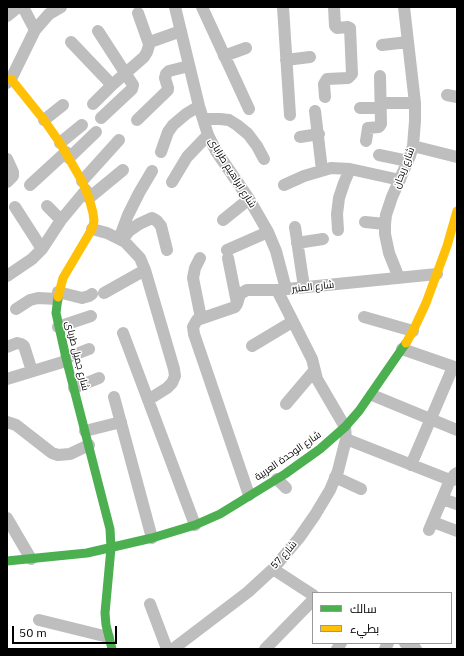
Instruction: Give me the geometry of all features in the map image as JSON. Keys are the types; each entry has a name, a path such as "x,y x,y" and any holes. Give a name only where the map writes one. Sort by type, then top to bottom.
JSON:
{"street":[{"path":"7,16 18,7"},
{"path":"23,7 35,30"},
{"path":"62,7 49,14 35,30 10,73 65,151 86,190 94,221 92,229 106,233 120,240 132,249 140,258 145,270 175,376 172,383 167,388 148,400"},
{"name":"شارع ابراهيم طراباى","path":"174,7 199,106 208,135 216,151 249,199 268,232 278,257 282,290 292,322 312,359 317,379 346,433"},
{"path":"202,7 223,40 224,56 249,109"},
{"path":"282,7 290,115"},
{"path":"325,97 324,84 327,79 348,78 352,74 350,28 336,28 334,26 334,7"},
{"name":"شارع ريحان","path":"399,278 389,252 384,224 388,209 413,146 415,121 414,103 404,7"},
{"path":"93,104 144,57 147,52 149,44 138,14"},
{"path":"98,31 133,84 132,89 101,118"},
{"path":"149,44 152,41 181,31"},
{"path":"71,42 112,85"},
{"path":"382,45 408,42"},
{"path":"224,56 246,48"},
{"path":"286,60 310,57"},
{"path":"137,120 168,90 168,85 165,78 166,74 169,71 189,66"},
{"path":"366,141 368,128 379,127 381,124 380,76"},
{"path":"360,108 414,103"},
{"path":"44,120 63,105"},
{"path":"161,152 168,132 173,125 186,114 199,106"},
{"path":"315,111 322,170"},
{"path":"203,119 229,120 248,134 264,159"},
{"path":"30,185 65,151 82,125"},
{"path":"65,151 96,132"},
{"path":"300,137 318,134"},
{"path":"172,182 187,157 208,135"},
{"path":"7,276 32,259 42,249 61,220 86,190 119,140"},
{"path":"413,146 457,157"},
{"path":"379,155 408,161"},
{"path":"7,159 13,172 13,176 7,182"},
{"path":"284,185 304,176 331,168 350,169 400,180"},
{"path":"338,230 337,214 339,198 350,169"},
{"path":"86,190 123,170"},
{"path":"120,240 128,216 152,171"},
{"path":"223,220 249,199"},
{"path":"47,206 61,220"},
{"path":"15,207 42,249"},
{"name":"شارع الوحدة العربية","path":"7,561 86,553 152,538 195,525 220,514 277,479 346,433 413,330 426,303 437,274 452,247 457,211"},
{"path":"120,240 138,224 152,218 161,226 167,250"},
{"path":"365,222 384,224"},
{"path":"295,227 304,287"},
{"name":"شارع جميل طرباى","path":"92,229 63,278 57,296 56,314 66,359 110,529 111,548 105,613 108,637 112,649"},
{"path":"237,304 228,254 268,232"},
{"path":"297,243 323,239"},
{"path":"200,258 195,268 193,278 201,318 197,320 193,327 194,334 249,495"},
{"path":"16,309 30,300 38,298 57,296 82,298 89,296 145,270"},
{"name":"شارع المنير","path":"201,318 232,309 237,304 240,294 247,290 282,290 437,274"},
{"path":"58,327 91,316"},
{"path":"364,317 413,330"},
{"path":"252,346 292,322"},
{"path":"123,333 195,525"},
{"path":"7,347 17,343 24,346 32,371"},
{"path":"7,379 66,359 89,348"},
{"path":"402,349 455,367 430,419 411,465"},
{"path":"286,404 314,370"},
{"path":"74,388 99,378"},
{"path":"372,395 457,430"},
{"path":"114,397 152,538"},
{"path":"7,422 16,425 58,456 70,454 89,445"},
{"path":"85,431 121,422"},
{"path":"346,433 411,465 453,476 431,526 457,531"},
{"name":"شارع 57","path":"173,649 248,592 273,569 299,538 330,490 338,471 346,433"},
{"path":"335,477 361,489"},
{"path":"277,479 286,488"},
{"path":"442,499 457,504"},
{"path":"7,518 31,559"},
{"path":"273,569 312,594"},
{"path":"265,649 312,601"},
{"path":"150,604 167,649"},
{"path":"39,620 108,637"},
{"path":"407,644 416,649"}],"traffic: fast":[{"path":"58,297 56,313 66,358 110,529 111,548 105,613 106,625 112,649"},
{"path":"7,561 87,553 152,538 195,525 220,514 285,474 320,449 345,427 359,411 406,343"}],"traffic: slow":[{"path":"11,79 44,120 60,143 82,181 93,213 94,221 92,229 63,278 58,297"},
{"path":"406,343 426,303 447,246 457,211"}]}
